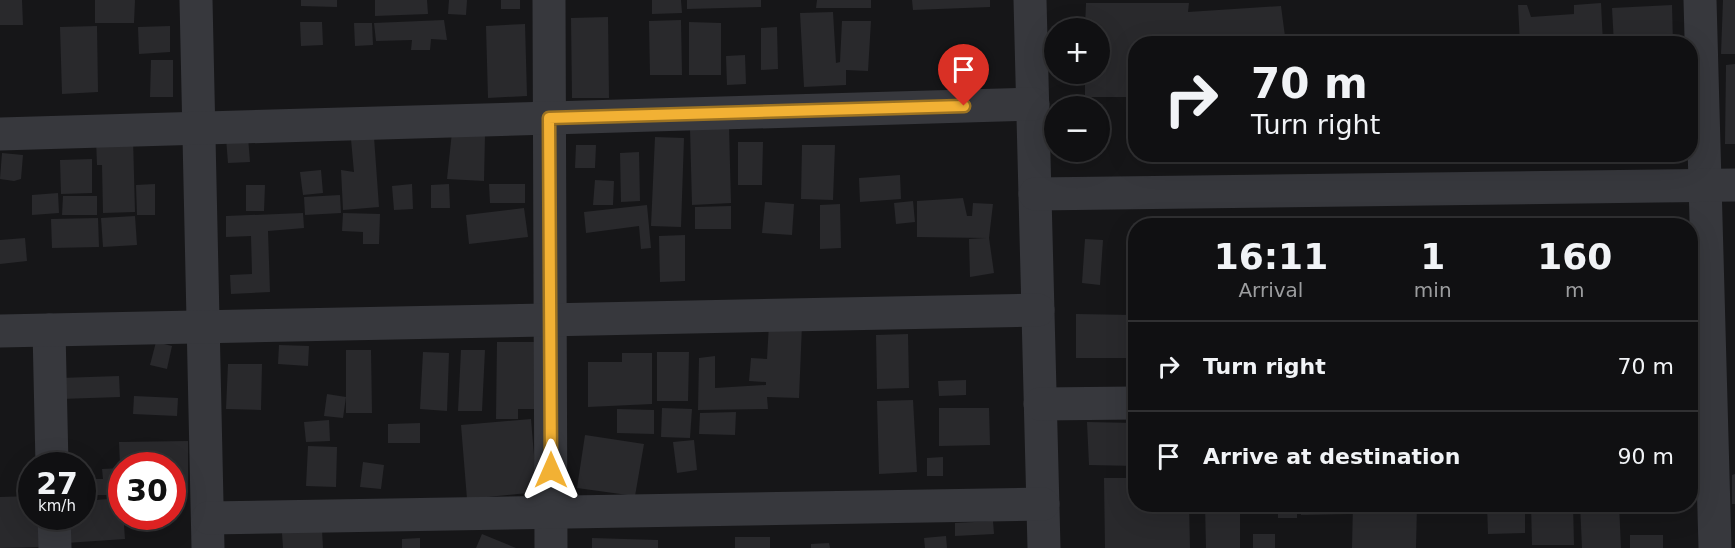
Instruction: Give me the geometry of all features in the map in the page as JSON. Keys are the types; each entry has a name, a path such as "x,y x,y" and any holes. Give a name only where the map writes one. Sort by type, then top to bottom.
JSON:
{"street":[{"path":"196,0 208,533 551,512 1043,504"},
{"path":"549,0 551,548"},
{"path":"1030,0 1044,548"},
{"path":"1700,0 1720,185 1712,393 1715,548"},
{"path":"0,134 1033,104"},
{"path":"1035,194 1720,185"},
{"path":"0,331 1038,310"},
{"path":"49,330 52,452"},
{"path":"1040,404 1128,403"},
{"path":"54,530 54,548"}],"building":[{"path":"0,0 22,0 23,25 0,25"},
{"path":"95,0 135,0 134,23 95,23"},
{"path":"301,0 337,0 337,7 301,6"},
{"path":"375,0 427,0 428,14 375,16"},
{"path":"449,0 467,0 466,15 448,14"},
{"path":"501,0 520,0 520,9 501,9"},
{"path":"652,0 681,0 682,13 652,14"},
{"path":"687,0 761,0 761,7 687,9"},
{"path":"817,0 871,0 871,8 816,8"},
{"path":"912,0 990,0 990,7 913,10"},
{"path":"1723,0 1735,0 1735,54 1721,54"},
{"path":"1086,3 1189,3 1188,12 1281,6 1285,36 1128,36 1128,97 1085,96 1085,84 1110,84 1110,18 1085,18"},
{"path":"1601,3 1603,36 1520,36 1518,5 1527,5 1531,17 1574,14 1574,5"},
{"path":"1672,5 1673,36 1614,36 1612,8"},
{"path":"833,12 836,63 840,62 842,21 871,21 868,71 846,70 846,85 804,87 800,13"},
{"path":"608,17 609,98 572,98 571,18"},
{"path":"444,20 447,40 431,39 430,50 411,50 412,40 376,41 374,23"},
{"path":"681,20 682,75 650,75 649,21"},
{"path":"300,22 322,22 323,45 301,46"},
{"path":"689,22 721,23 721,75 689,75"},
{"path":"354,23 372,23 373,45 355,46"},
{"path":"525,24 527,96 488,98 486,26"},
{"path":"97,26 98,92 62,94 60,27"},
{"path":"170,26 170,52 139,54 138,27"},
{"path":"777,27 778,69 761,70 761,28"},
{"path":"745,55 746,84 727,85 726,56"},
{"path":"151,60 173,60 173,97 150,97"},
{"path":"1735,64 1735,144 1725,144 1726,65"},
{"path":"729,127 731,203 692,205 690,128"},
{"path":"452,132 485,134 484,181 447,179"},
{"path":"248,137 250,162 228,163 226,138"},
{"path":"374,137 379,207 343,210 341,170 354,172 351,139"},
{"path":"655,137 684,138 681,227 651,226"},
{"path":"133,138 135,212 103,213 102,165 97,165 96,139"},
{"path":"738,142 763,142 762,185 738,185"},
{"path":"576,145 596,145 595,168 575,168"},
{"path":"802,145 835,145 833,200 801,199"},
{"path":"639,152 640,201 621,202 620,153"},
{"path":"2,153 23,155 21,179 14,181 0,179"},
{"path":"92,159 92,193 61,194 60,160"},
{"path":"321,170 323,193 303,195 300,172"},
{"path":"900,175 901,199 860,202 859,178"},
{"path":"595,180 614,181 613,205 593,205"},
{"path":"155,184 155,215 137,215 136,185"},
{"path":"412,184 413,209 394,210 392,186"},
{"path":"449,184 450,208 431,208 431,185"},
{"path":"489,184 525,184 525,203 490,203"},
{"path":"246,185 265,185 264,211 246,211"},
{"path":"58,193 59,213 32,215 32,195"},
{"path":"340,195 341,213 305,215 304,197"},
{"path":"63,196 97,196 97,215 62,215"},
{"path":"963,198 967,216 972,216 973,203 993,204 989,238 994,273 970,277 969,239 986,238 917,237 917,201"},
{"path":"913,201 915,222 896,224 894,203"},
{"path":"765,202 794,204 792,235 762,233"},
{"path":"840,204 841,248 820,249 820,205"},
{"path":"647,205 651,248 641,249 639,226 586,233 584,212"},
{"path":"731,206 731,229 695,229 695,207"},
{"path":"524,208 528,237 469,244 466,215"},
{"path":"303,213 304,228 268,231 270,292 231,294 230,275 252,274 251,236 226,237 226,216"},
{"path":"343,213 380,214 379,244 363,244 363,232 342,231"},
{"path":"135,216 137,245 103,247 101,218"},
{"path":"98,218 99,247 52,248 51,219"},
{"path":"685,235 685,281 660,282 659,236"},
{"path":"25,238 27,261 0,264 0,240"},
{"path":"1085,239 1103,240 1100,285 1082,283"},
{"path":"1076,314 1128,315 1128,358 1076,358"},
{"path":"769,324 802,325 799,398 767,397 768,409 698,410 699,358 715,356 715,388 766,385 766,382 749,381 751,358 767,359"},
{"path":"908,334 909,388 877,389 876,335"},
{"path":"156,342 172,346 167,369 150,365"},
{"path":"497,342 535,342 534,409 518,409 518,419 496,419"},
{"path":"279,345 309,346 308,366 278,364"},
{"path":"346,350 371,350 372,413 346,413"},
{"path":"461,350 485,350 482,411 458,411"},
{"path":"423,352 449,353 447,411 420,409"},
{"path":"657,352 689,352 688,401 657,401"},
{"path":"622,353 652,353 652,404 588,407 588,362 622,362"},
{"path":"228,364 262,364 261,410 226,409"},
{"path":"119,376 120,397 61,399 60,378"},
{"path":"966,380 966,395 939,396 938,381"},
{"path":"327,394 346,397 343,418 324,416"},
{"path":"134,396 178,398 177,416 133,414"},
{"path":"913,400 917,472 879,474 877,401"},
{"path":"662,408 692,409 690,438 661,437"},
{"path":"939,408 989,408 990,445 939,446"},
{"path":"617,409 654,410 654,434 617,433"},
{"path":"736,412 735,435 699,434 700,413"},
{"path":"531,419 537,492 467,499 461,425"},
{"path":"329,420 330,441 306,442 304,422"},
{"path":"1087,422 1128,423 1128,466 1089,465"},
{"path":"420,423 420,443 388,443 388,424"},
{"path":"585,435 644,444 635,496 577,488"},
{"path":"694,440 697,470 677,473 673,442"},
{"path":"188,441 188,493 186,493 186,452 119,452 119,442"},
{"path":"308,446 337,447 336,487 306,486"},
{"path":"943,457 943,476 927,476 927,458"},
{"path":"363,462 384,465 381,489 360,487"},
{"path":"102,469 108,469 108,495 96,495 96,479 103,479"},
{"path":"1735,474 1735,504 1732,504 1732,475"},
{"path":"1104,478 1128,478 1128,512 1189,512 1190,548 1105,548"},
{"path":"18,496 18,530 42,530 43,547 0,548 0,497"},
{"path":"108,499 108,530 124,530 125,539 66,543 65,530 96,530 96,500"},
{"path":"1205,512 1240,512 1240,548 1206,548"},
{"path":"1278,512 1297,512 1297,518 1278,518"},
{"path":"1301,512 1349,512 1349,514 1301,515"},
{"path":"1353,512 1417,512 1416,548 1352,548"},
{"path":"1487,512 1525,512 1525,533 1488,534"},
{"path":"1531,512 1573,512 1574,545 1532,545"},
{"path":"1580,512 1619,512 1621,548 1582,548"},
{"path":"993,521 994,534 955,536 955,523"},
{"path":"322,530 323,548 283,548 282,533"},
{"path":"482,534 516,548 476,548"},
{"path":"1253,534 1275,534 1275,548 1253,548"},
{"path":"1630,535 1663,535 1663,548 1630,548"},
{"path":"946,536 947,548 925,548 924,538"},
{"path":"735,537 770,537 770,548 735,548"},
{"path":"420,538 420,548 402,548 402,539"},
{"path":"592,538 658,540 658,548 592,548"},
{"path":"829,543 830,548 811,548 811,544"}],"route":[{"path":"551,470 549,118 964,106"}]}
